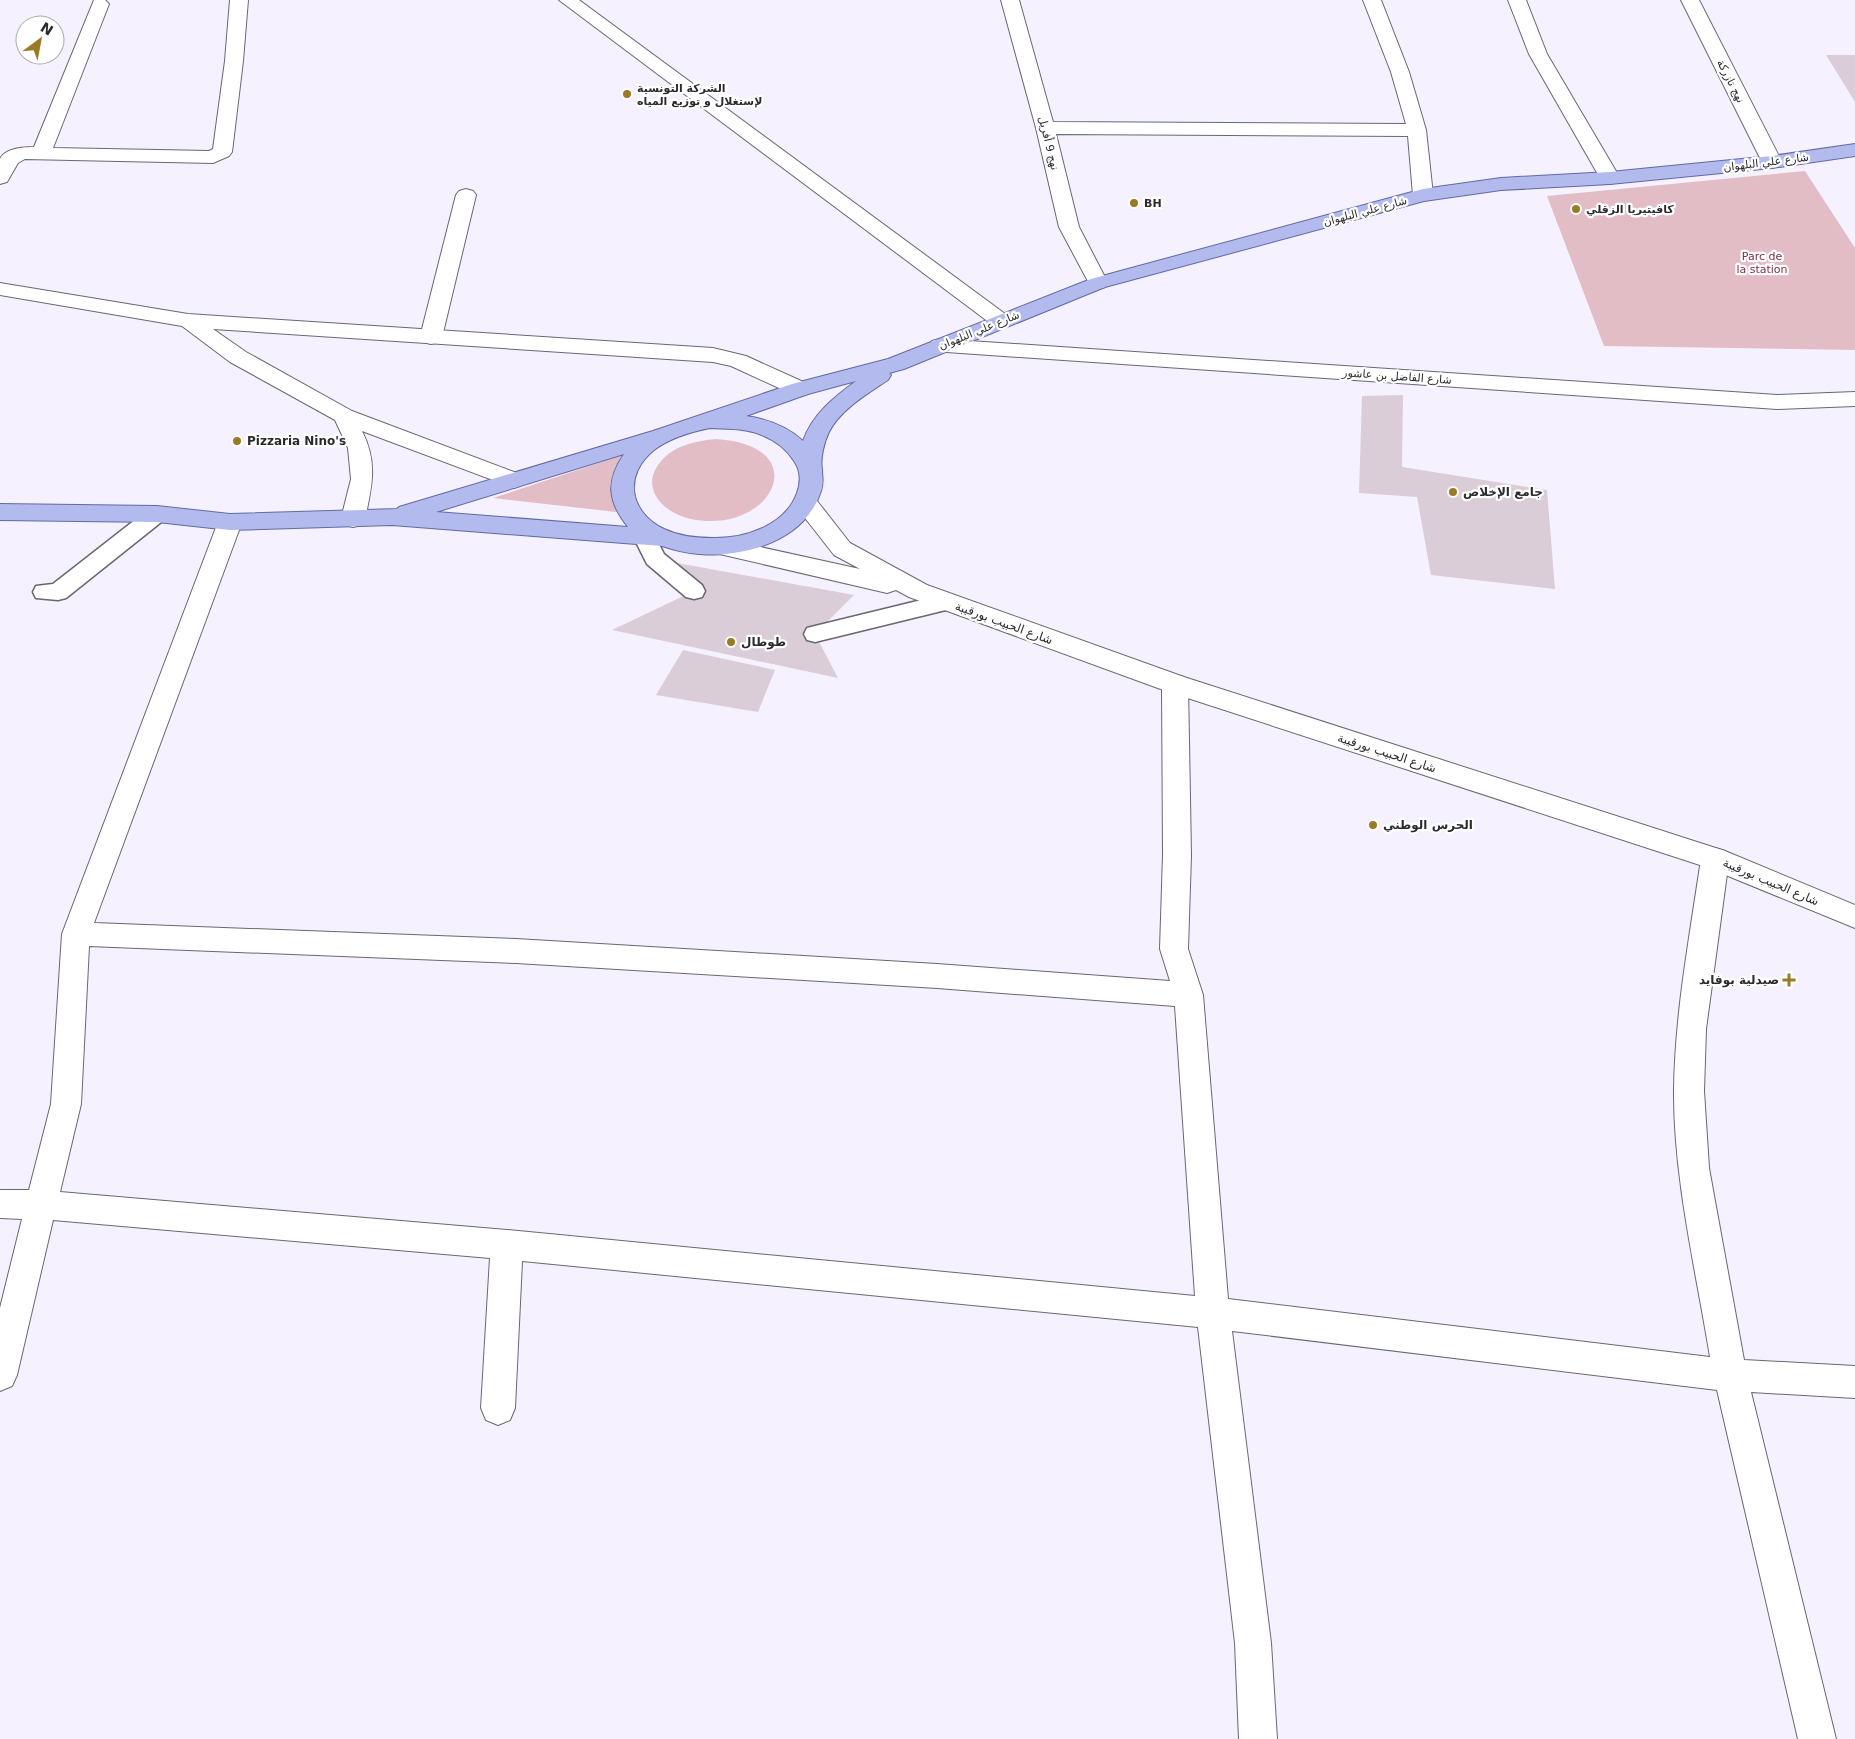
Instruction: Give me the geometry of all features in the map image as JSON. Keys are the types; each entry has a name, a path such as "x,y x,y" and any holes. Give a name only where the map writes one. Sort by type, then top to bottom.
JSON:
{"main road":[{"name":"شارع علي البلهوان","path":"896,364 1098,283 1423,196 1501,184 1610,178 1772,162 1855,150"},
{"path":"392,517 685,426 710,421 800,389 896,364"},
{"path":"0,512 158,514 230,522 392,517 653,537 689,546 724,547 763,537 781,528 795,516 806,503 812,485 810,467 815,439 828,418 850,394 896,364"},
{"path":"710,421 738,421 763,427 785,436 801,450 810,467"},
{"path":"653,537 640,525 626,507 622,488 626,468 640,450 661,435"}],"street":[{"path":"0,178 10,159 22,153 212,157 222,152 234,61 239,0"},
{"path":"568,0 1001,321"},
{"name":"نهج 9 أفريل","path":"1010,0 1046,128 1070,227 1098,283"},
{"path":"1372,0 1400,72 1418,130 1423,196"},
{"path":"1517,0 1538,54 1610,178"},
{"name":"نهج تازركة","path":"1690,0 1772,162"},
{"path":"42,152 100,4"},
{"path":"1046,128 1418,130"},
{"path":"431,337 466,195"},
{"path":"0,289 188,321 713,356 738,361 800,389"},
{"path":"188,321 238,357 344,416 514,480"},
{"name":"شارع الفاضل بن عاشور","path":"940,346 1777,402 1853,404"},
{"path":"344,416 359,448 362,479 353,519"},
{"path":"806,503 842,549 918,591"},
{"path":"0,1376 66,1104 76,934 230,522"},
{"path":"724,547 918,591"},
{"name":"شارع الحبيب بورقيبة","path":"918,591 1175,684 1715,859 1855,918"},
{"path":"1175,684 1177,855 1174,949 1189,995 1213,1313 1253,1643 1258,1739"},
{"path":"1715,859 1691,1029 1689,1091 1694,1168 1730,1374 1817,1739"},
{"path":"76,934 516,951 937,976 1189,995"},
{"path":"0,1204 41,1205 506,1245 1213,1313 1730,1374 1855,1382"},
{"path":"498,1408 506,1245"}],"lane":[{"path":"44,592 58,592 158,514"},
{"path":"653,537 655,559 694,592"},
{"path":"815,634 946,602"}],"green space":[{"name":"Parc de la station","path":"1805,171 1855,248 1855,350 1604,346 1547,196"},
{"path":"715,439 747,445 766,456 774,471 772,488 761,503 743,515 720,521 691,519 680,516 671,511 656,497 652,479 656,469 663,459 674,450 694,443"},
{"path":"623,455 625,513 493,498"}],"building":[{"path":"1826,55 1855,55 1855,102"},
{"name":"جامع الإخلاص","path":"1403,395 1402,467 1547,490 1555,589 1431,575 1417,497 1359,493 1362,396"},
{"path":"655,559 854,595 815,634 838,678 612,630 694,591"},
{"path":"683,650 775,670 758,712 656,695"}],"place":[{"name":"الشركة التونسية لإستغلال و توزيع المياه","path":"627,94"},
{"name":"BH","path":"1134,203"},
{"name":"كافيتيريا الزقلي","path":"1576,209"},
{"name":"Pizzaria Nino's","path":"237,441"},
{"name":"جامع الإخلاص","path":"1453,492"},
{"name":"طوطال","path":"731,642"},
{"name":"الحرس الوطني","path":"1373,825"},
{"name":"صيدلية بوفايد","path":"1789,980"}]}
